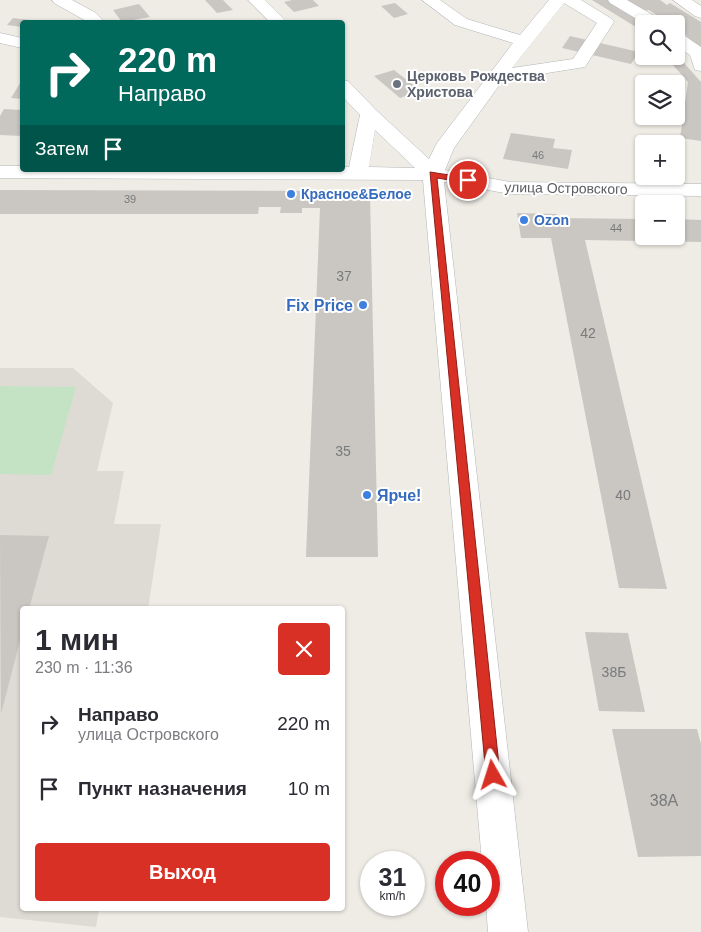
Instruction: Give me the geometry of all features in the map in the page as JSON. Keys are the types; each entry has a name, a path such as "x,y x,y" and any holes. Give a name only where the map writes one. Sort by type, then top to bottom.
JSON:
{"street":[{"path":"60,0 95,20"},
{"path":"256,0 277,20"},
{"path":"430,0 462,22 523,41"},
{"path":"508,932 433,174 444,147 523,41 558,0"},
{"path":"498,74 579,63 606,22 570,0"},
{"path":"616,0 642,15"},
{"path":"681,0 701,13"},
{"path":"0,38 20,43"},
{"path":"685,45 698,54 701,66"},
{"path":"345,88 369,114 433,174"},
{"path":"345,110 369,114"},
{"path":"358,173 369,114"},
{"name":"улица Островского","path":"0,172 433,174 510,188 701,190"}],"shaded area":[{"path":"0,368 73,368 113,403 97,471 124,471 114,524 161,524 148,606 20,606 20,911 99,911 96,927 0,917"}],"green space":[{"path":"0,386 76,387 51,475 0,474"}],"building":[{"path":"205,0 223,0 233,10 217,13"},
{"path":"313,0 319,6 294,12 284,2"},
{"path":"592,0 607,0 635,16 635,26"},
{"path":"627,0 660,0 667,5 670,3 701,22 701,52 685,34 685,15 656,15 649,10 644,11"},
{"path":"395,3 408,14 394,18 381,6"},
{"path":"139,4 150,17 120,20 113,10"},
{"path":"13,18 29,20 20,20 20,27 7,25"},
{"path":"570,36 635,51 635,58 631,64 562,48"},
{"path":"685,64 701,82 701,141 685,139 685,135 680,135 682,125 685,125 685,103 688,82 685,75 682,75 673,65"},
{"name":"Церковь Рождества Христова","path":"394,70 421,91 400,98 374,76"},
{"path":"20,83 20,99 11,98"},
{"path":"4,109 20,110 20,136 0,135 0,116"},
{"path":"511,133 555,139 553,148 572,150 568,169 503,159"},
{"path":"0,190 320,191 320,196 370,196 378,557 306,557 320,208 302,208 302,213 280,213 281,207 259,207 258,214 0,214"},
{"path":"517,213 557,214 557,218 635,219 635,241 585,240 667,589 619,588 551,238 521,238"},
{"path":"685,219 701,220 701,242 685,242"},
{"path":"0,535 49,536 30,606 20,606 20,641 1,714"},
{"path":"585,632 628,633 645,712 599,711"},
{"path":"612,729 697,729 701,744 701,856 638,857"}],"place":[{"name":"Церковь Рождества Христова","path":"397,84"},
{"name":"Красное&Белое","path":"291,194"},
{"name":"Ozon","path":"524,220"},
{"name":"Fix Price","path":"363,305"},
{"name":"Ярче!","path":"367,495"}],"route":[{"path":"468,180 433,174 493,775"}]}
